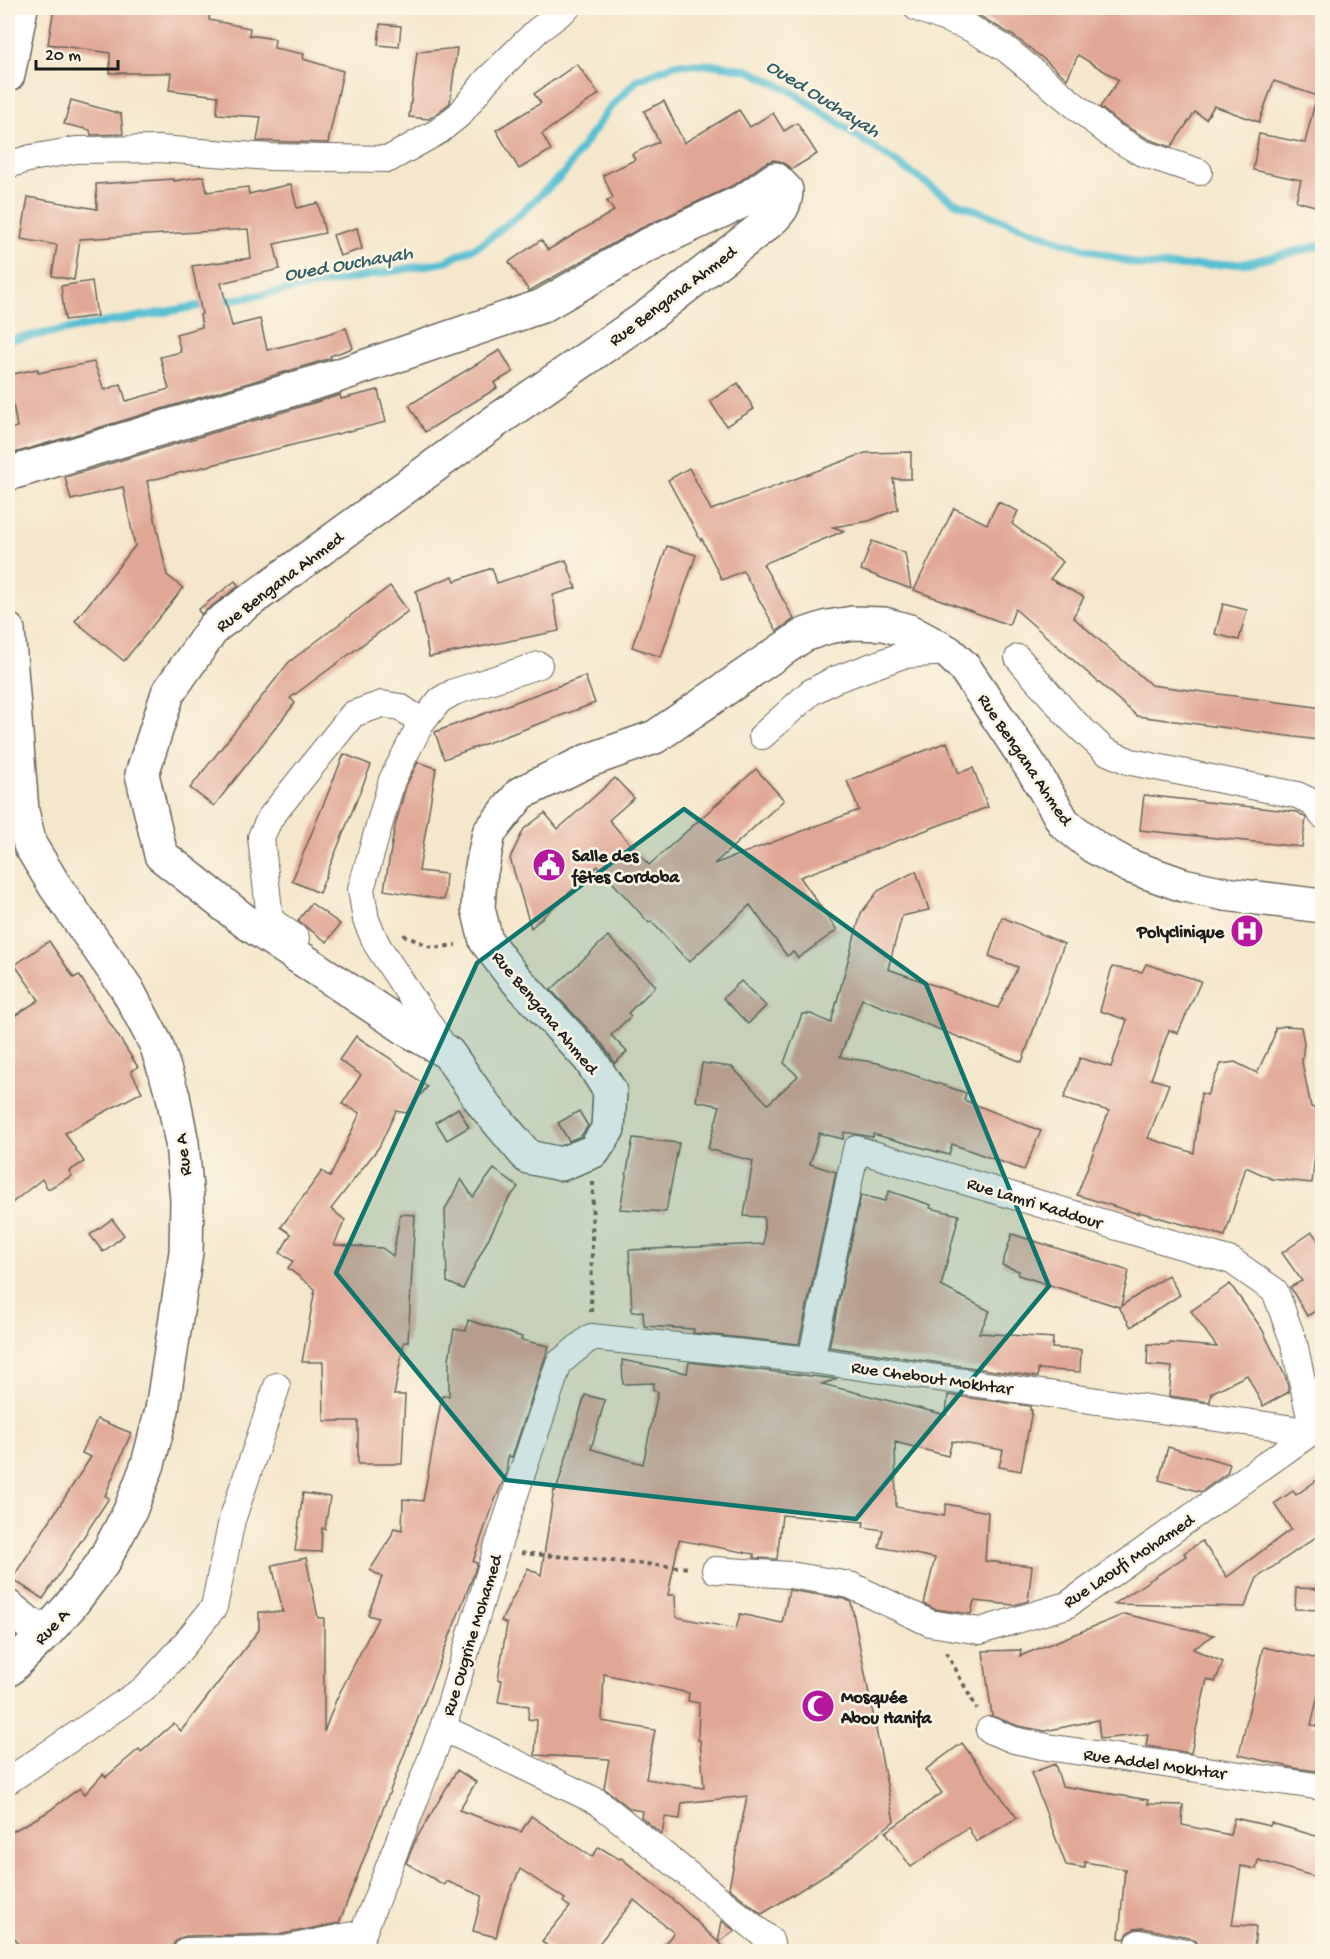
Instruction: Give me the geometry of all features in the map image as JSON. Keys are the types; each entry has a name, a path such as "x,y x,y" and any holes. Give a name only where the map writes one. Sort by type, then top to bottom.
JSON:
{"street":[{"path":"8,75 21,8"},
{"path":"8,165 31,158 76,150 159,150 270,157 389,159 439,131 460,114 486,81 537,31 567,8"},
{"path":"917,8 970,28 1006,49 1104,130 1142,153 1199,172"},
{"name":"Rue Bengana Ahmed","path":"8,474 334,377 542,306 644,248 745,200 776,179 786,190 786,201 779,213 648,316 487,428 214,627 168,693 142,774 161,855 246,922 410,1031 448,1053 485,1106 528,1157 561,1164 594,1151 608,1129 610,1091 590,1058 511,974 486,941 478,909 480,877 489,833 521,793 586,761 655,737 804,635 828,627 853,623 884,624 909,631 948,652 964,667 975,683 1035,773 1064,823 1094,847 1129,866 1183,885 1225,894 1323,906"},
{"name":"Rue A","path":"8,630 22,810 30,845 55,886 127,990 156,1044 175,1105 182,1143 187,1200 186,1252 162,1410 148,1464 130,1511 102,1564 70,1606 8,1670"},
{"path":"762,736 811,692 834,680 903,655 948,652"},
{"path":"1018,658 1071,718 1105,751 1131,762 1297,795 1312,802 1323,815"},
{"path":"448,1053 377,945 366,920 361,889 392,780 420,725 440,700 454,692 539,665"},
{"path":"360,982 270,920 261,837 270,818 353,714 382,704 400,707 412,715 420,725"},
{"name":"Rue Lamri Kaddour","path":"811,1360 856,1149 1232,1261 1275,1292 1294,1343 1318,1432"},
{"name":"Rue Chebout Mokhtar","path":"591,1337 811,1360 1318,1432"},
{"name":"Rue Ougrine Mohamed","path":"591,1337 559,1363 496,1551 443,1728 598,1802 770,1940 774,1952"},
{"path":"8,1781 144,1689 179,1651 214,1607 232,1520 277,1386"},
{"name":"Rue Laoufi Mohamed","path":"715,1570 790,1575 850,1585 930,1623 980,1631 1067,1605 1318,1432"},
{"path":"8,1607 28,1623 46,1633"},
{"path":"187,1951 285,1949 363,1933 443,1728"},
{"name":"Rue Addel Mokhtar","path":"989,1730 1014,1740 1047,1747 1323,1787"},
{"path":"1139,1943 1186,1952"}],"path":[{"path":"366,920 433,948 486,941"},
{"path":"591,1337 594,1151"},
{"path":"496,1551 715,1570"},
{"path":"930,1623 989,1730"}],"highlighted area":[{"path":"684,809 926,984 1049,1286 856,1519 506,1480 336,1273 477,963"}],"building":[{"path":"54,8 210,8 209,20 250,28 249,35 275,39 274,48 304,54 303,59 343,71 328,143 257,141 261,117 217,114 218,96 169,90 171,73 110,73 110,53 48,44"},
{"path":"958,8 1323,8 1323,98 1274,81 1259,122 1214,106 1206,119 1195,112 1171,147 1148,139 1120,123 1100,107 1119,80 1078,55 1067,79 1014,36 978,15"},
{"path":"380,24 401,26 399,47 378,45"},
{"path":"457,48 450,103 429,119 409,117 417,52"},
{"path":"577,64 599,94 542,134 551,150 519,169 496,130 541,103 534,94"},
{"path":"71,100 121,114 123,134 91,135 90,130 64,124"},
{"path":"664,101 684,143 739,110 750,127 773,113 784,131 797,123 817,154 792,169 780,161 773,160 765,163 736,184 635,231 529,291 509,262 541,240 548,250 614,211 607,201 613,198 603,175 635,160 632,154 659,142 644,111"},
{"path":"1315,102 1323,103 1323,208 1296,201 1301,180 1253,170 1259,134 1305,143"},
{"path":"204,176 207,192 248,187 249,194 291,184 297,208 318,203 325,233 274,244 280,269 221,283 232,326 260,319 267,350 346,328 353,348 330,356 331,358 328,359 11,454 8,429 17,427 8,375 38,369 38,373 94,362 104,390 121,384 126,401 169,389 160,357 181,352 176,334 202,327 200,315 202,314 192,266 251,258 248,229 80,239 74,280 52,276 57,245 21,239 28,197 97,209 96,184 174,179 174,181"},
{"path":"357,228 362,249 340,256 333,235"},
{"path":"92,281 97,316 65,320 61,286"},
{"path":"500,350 513,372 494,383 497,388 425,432 409,405"},
{"path":"738,383 754,409 726,426 710,401"},
{"path":"378,390 386,422 147,481 167,575 183,588 124,661 75,621 135,546 123,487 71,500 65,477 340,395 341,399"},
{"path":"911,452 911,479 893,479 898,509 869,521 833,527 844,531 763,564 794,619 777,631 743,571 722,580 702,539 701,541 668,480 689,468 711,510 865,453"},
{"path":"998,502 1018,511 1012,524 1063,562 1050,579 1084,597 1073,617 1151,685 1323,708 1318,740 1137,716 1015,609 1009,625 914,590 954,508 987,524"},
{"path":"872,541 905,553 911,589 861,570"},
{"path":"667,546 696,555 661,657 632,647"},
{"path":"566,560 576,588 553,595 559,631 429,657 416,591 453,576 455,581 492,568 497,583"},
{"path":"235,581 239,586 201,614 198,610"},
{"path":"390,586 408,611 290,698 295,703 214,806 190,788 289,662"},
{"path":"1223,604 1247,610 1239,640 1215,634"},
{"path":"585,676 595,703 444,759 435,732"},
{"path":"947,742 959,773 973,768 988,807 800,877 837,930 798,958 793,952 787,956 750,905 689,962 651,921 649,923 598,866 531,928 510,858 524,829 545,813 558,829 615,778 634,798 609,820 649,865 756,769 784,800 714,864 859,810 847,781"},
{"path":"344,754 371,765 319,893 292,881"},
{"path":"418,762 436,768 419,871 446,874 444,900 384,890 395,826 406,786"},
{"path":"1144,795 1297,812 1306,818 1302,847 1140,830"},
{"path":"916,871 929,910 902,916 888,969 998,1008 1018,967 989,956 1002,917 1064,944 1022,1062 862,999 840,1057 878,1063 966,1093 964,1100 1041,1131 1024,1170 952,1144 949,1155 873,1134 873,1137 844,1132 843,1139 819,1133 810,1164 836,1172 799,1344 693,1333 694,1329 644,1326 643,1311 632,1312 629,1250 764,1244 764,1217 744,1216 753,1161 708,1149 720,1106 696,1101 702,1063 732,1067 768,1104 798,1076 784,1063 802,1014 811,1014 831,1023 861,913 878,891"},
{"path":"311,903 340,924 327,942 298,921"},
{"path":"608,936 656,986 628,1013 631,1016 611,1035 627,1052 615,1063 603,1045 551,990"},
{"path":"49,941 74,978 79,975 138,1067 131,1071 142,1092 65,1133 84,1162 69,1171 72,1176 48,1189 42,1179 8,1206 8,1020 39,1000 15,965"},
{"path":"1146,964 1201,981 1178,1033 1169,1030 1151,1079 1169,1084 1148,1138 1194,1153 1201,1093 1207,1095 1221,1064 1235,1062 1257,1073 1274,1036 1275,1028 1301,1027 1304,1043 1302,1062 1311,1107 1320,1111 1312,1183 1272,1179 1246,1167 1225,1236 1077,1195 1109,1111 1064,1098 1080,1058 1111,1067 1127,1020 1100,1011 1112,967 1142,972"},
{"path":"741,981 766,1006 748,1024 723,998"},
{"path":"356,1036 427,1087 406,1113 396,1111 379,1147 331,1209 345,1220 334,1245 382,1248 393,1256 400,1214 415,1215 408,1342 404,1342 394,1395 405,1395 402,1464 358,1464 358,1421 324,1421 323,1362 302,1362 315,1289 288,1268 293,1261 280,1253 291,1234 281,1227 322,1171 330,1177 360,1113 342,1104 361,1075 339,1060"},
{"path":"458,1108 469,1127 447,1140 436,1122"},
{"path":"579,1111 588,1126 581,1136 569,1141 558,1123"},
{"path":"633,1138 679,1143 666,1212 620,1209"},
{"path":"494,1169 518,1187 508,1200 463,1289 447,1282 445,1210 461,1179 473,1197"},
{"path":"889,1191 931,1205 930,1208 959,1215 941,1286 990,1311 979,1333 1053,1338 1052,1348 1081,1350 1080,1372 1038,1369 1038,1377 829,1347 861,1195 885,1201"},
{"path":"112,1219 124,1235 103,1252 90,1235"},
{"path":"1312,1232 1323,1247 1323,1310 1321,1308 1307,1316 1290,1287 1302,1281 1282,1253"},
{"path":"1012,1234 1129,1271 1121,1306 1168,1275 1180,1295 1131,1327 1119,1307 1018,1275 1019,1271 1002,1265"},
{"path":"1230,1284 1262,1329 1286,1378 1289,1392 1263,1406 1247,1375 1211,1393 1210,1402 1169,1396 1172,1367 1147,1365 1148,1344 1169,1345 1170,1343 1217,1347 1191,1311"},
{"path":"468,1320 522,1337 521,1340 549,1346 512,1457 508,1456 506,1474 473,1562 477,1563 473,1576 339,1923 283,1934 186,1936 174,1943 172,1952 23,1952 8,1926 8,1834 46,1813 80,1788 85,1794 103,1774 106,1777 139,1749 141,1752 174,1723 181,1731 259,1630 259,1612 283,1612 272,1565 306,1558 318,1618 324,1618 324,1732 336,1700 378,1618 368,1615 382,1577 370,1570 391,1537 394,1528 402,1530 403,1499 423,1501 442,1396 449,1396 449,1359 454,1329 466,1331"},
{"path":"622,1360 687,1373 689,1362 837,1379 822,1384 946,1415 948,1395 1030,1406 1032,1410 1021,1471 999,1467 1003,1450 952,1441 948,1456 895,1442 896,1507 944,1516 946,1504 988,1512 985,1561 1032,1566 1028,1601 1014,1605 974,1601 971,1614 934,1609 924,1604 935,1558 879,1547 883,1530 863,1527 864,1522 782,1515 777,1559 754,1558 754,1554 679,1540 668,1595 675,1595 676,1617 736,1629 740,1614 782,1623 789,1590 845,1599 851,1602 894,1821 839,1866 762,1914 729,1888 747,1796 682,1803 680,1819 665,1817 662,1834 641,1817 642,1811 631,1809 604,1788 609,1759 535,1755 537,1720 528,1719 529,1706 498,1702 502,1680 498,1680 507,1624 501,1621 528,1568 541,1575 554,1490 556,1491 585,1395 605,1400 591,1449 643,1464 658,1392 653,1390 654,1383 623,1384","holes":["604,1674 689,1693 688,1701 699,1703 698,1740 700,1740 704,1788 646,1779 655,1730 602,1721"]},
{"path":"97,1419 131,1433 105,1496 109,1498 43,1599 12,1579 91,1457 82,1453"},
{"path":"1168,1447 1230,1464 1227,1473 1201,1492 1159,1480"},
{"path":"1323,1476 1323,1532 1257,1578 1245,1607 1114,1604 1186,1556 1184,1553 1202,1541 1227,1577 1291,1529 1274,1504 1293,1491 1296,1495"},
{"path":"303,1493 330,1497 325,1529 322,1528 321,1552 295,1551"},
{"path":"1296,1588 1323,1589 1323,1610 1295,1609"},
{"path":"1125,1614 1214,1635 1193,1649 1223,1662 1215,1682 1207,1679 1191,1753 1146,1746 1148,1734 1100,1739 1098,1720 1045,1731 1018,1726 992,1716 983,1651 1021,1650 1020,1656"},
{"path":"1263,1647 1323,1660 1323,1676 1311,1725 1323,1727 1323,1772 1294,1768 1239,1755"},
{"path":"962,1743 1017,1818 976,1842 968,1827 911,1867 886,1832 942,1793 925,1770"},
{"path":"1055,1764 1062,1786 1148,1800 1148,1804 1183,1805 1182,1825 1230,1835 1234,1818 1270,1826 1271,1823 1323,1838 1323,1879 1258,1860 1256,1869 1241,1866 1232,1925 1256,1926 1254,1952 1213,1952 1200,1949 1196,1941 1189,1937 1142,1928 1134,1929 1125,1939 1119,1938 1125,1869 1085,1862 1085,1868 1066,1865 1031,1773"},
{"path":"457,1770 476,1782 459,1810 521,1832 531,1816 592,1857 599,1847 621,1858 679,1905 729,1952 657,1952 674,1933 634,1900 592,1952 554,1952 542,1941 570,1907 563,1902 565,1899 520,1869 504,1906 496,1937 473,1931 482,1896 446,1881 444,1885 406,1863 416,1839"},
{"path":"722,1921 735,1931 718,1942"}],"waterway":[{"name":"Oued Ouchayah","path":"8,340 444,262 482,244 522,212 565,172 608,110 637,80 676,64 718,65 748,70 791,91 954,202 1060,241 1140,265 1183,266 1247,263 1322,245"}],"place":[{"name":"Salle des fêtes Cordoba","path":"549,865"},
{"name":"Polyclinique","path":"1247,931"},
{"name":"Mosquée Abou Hanifa","path":"818,1706"}]}
